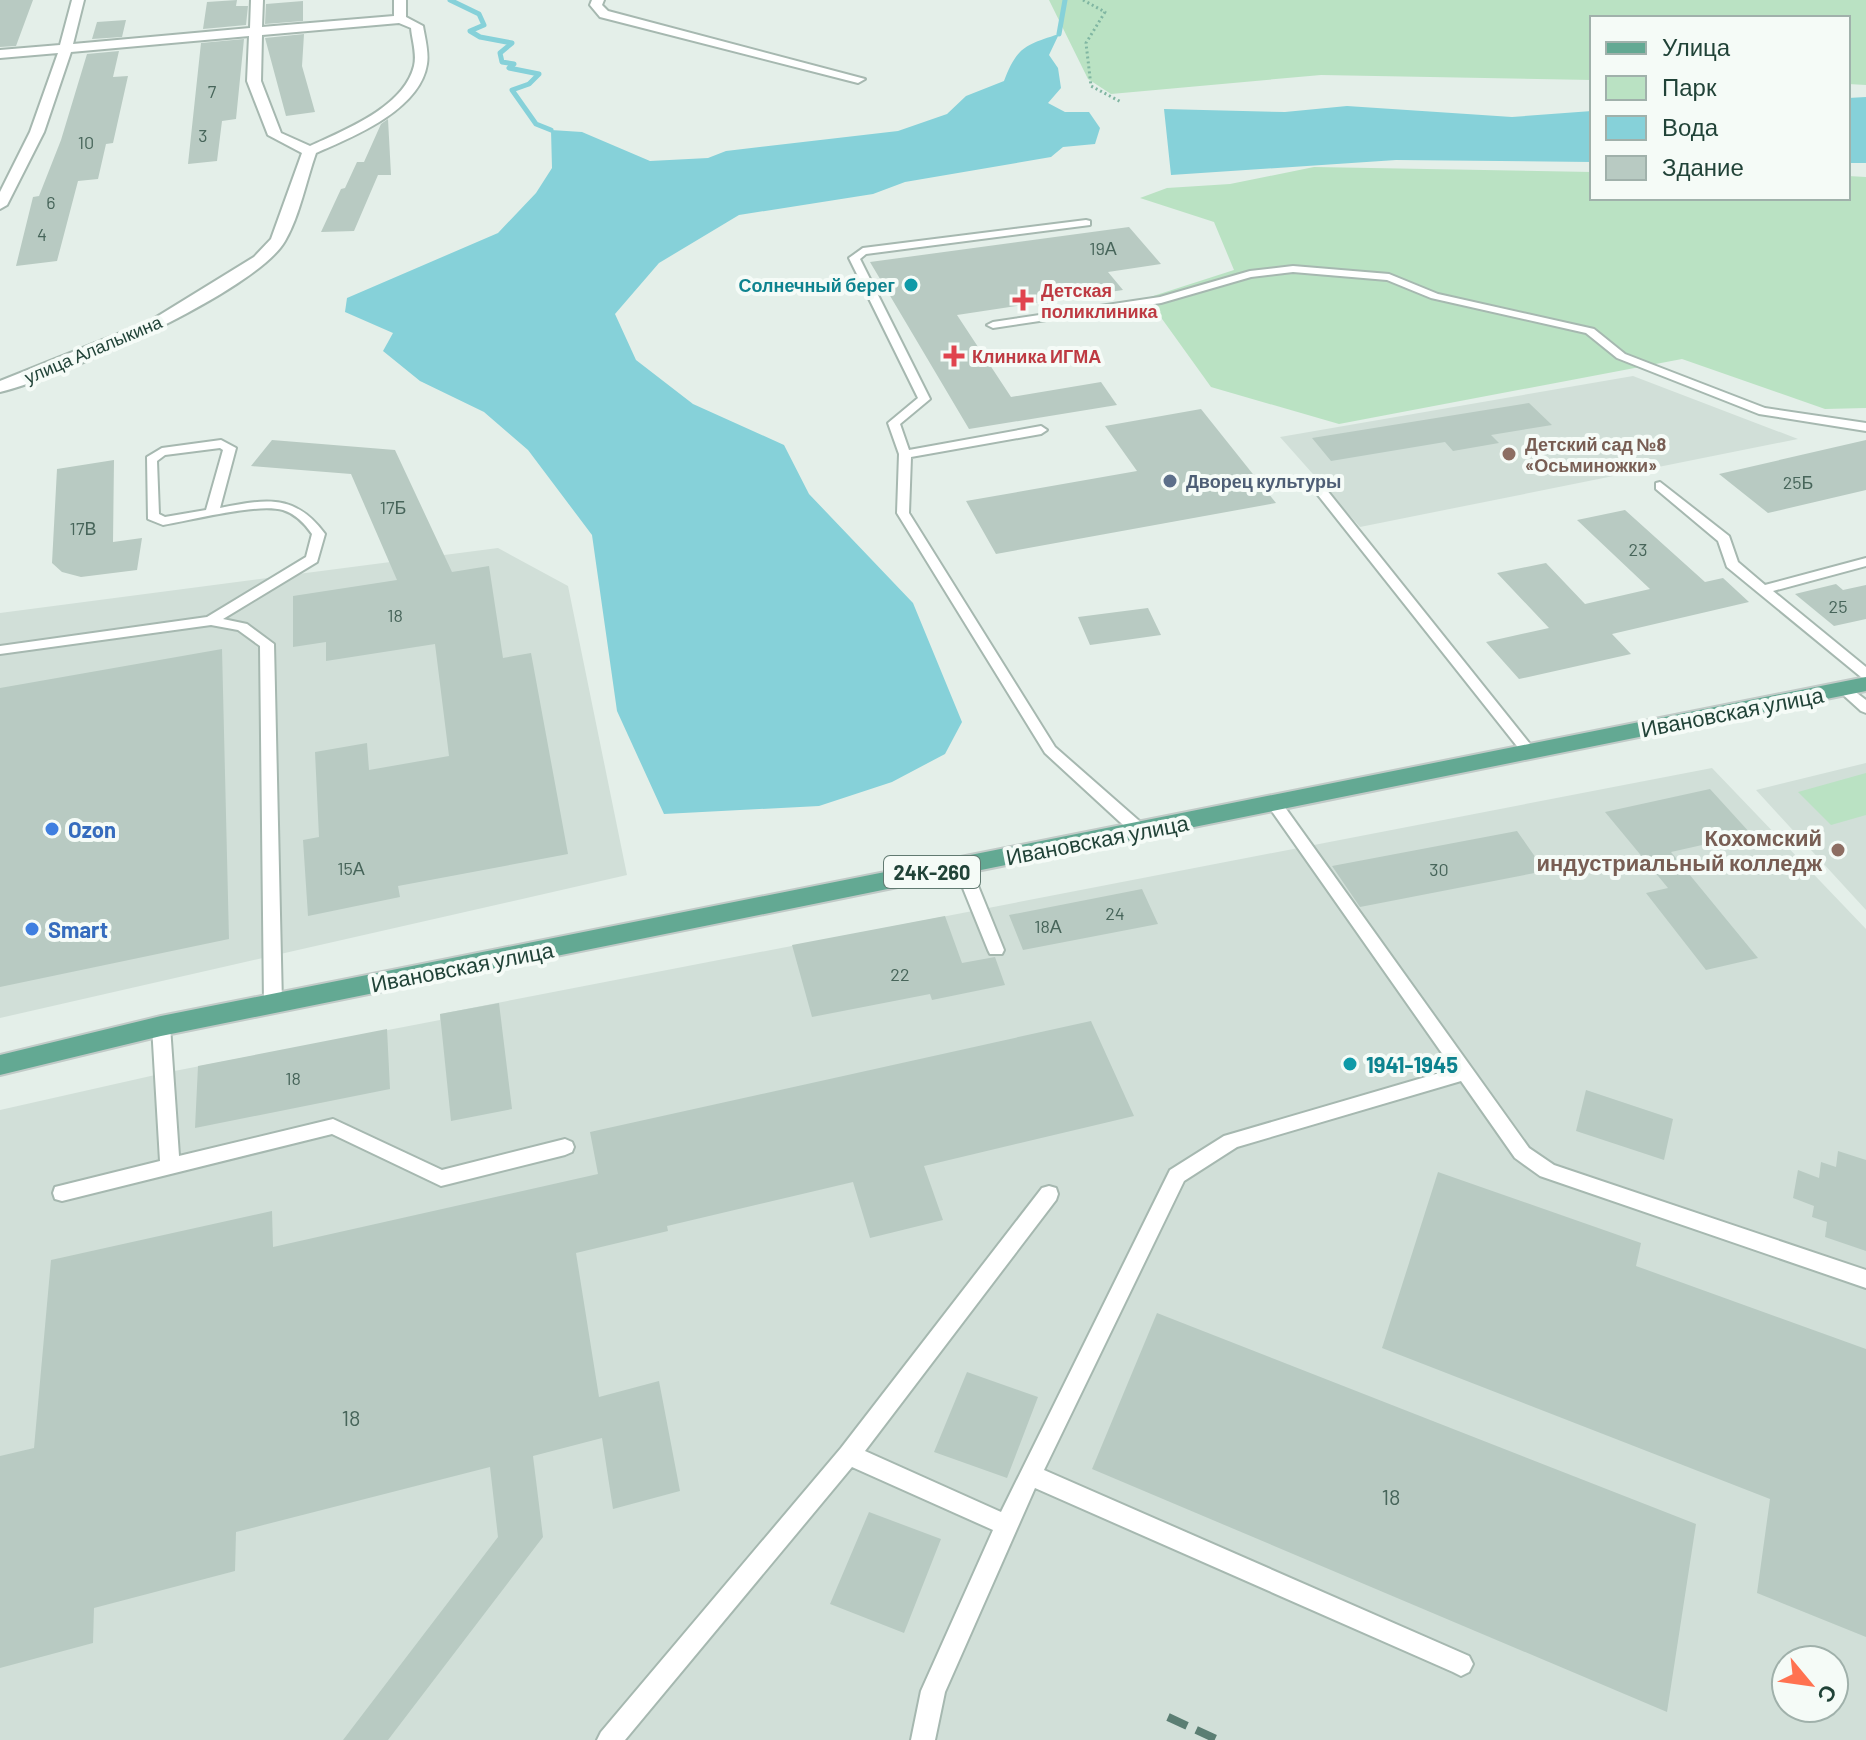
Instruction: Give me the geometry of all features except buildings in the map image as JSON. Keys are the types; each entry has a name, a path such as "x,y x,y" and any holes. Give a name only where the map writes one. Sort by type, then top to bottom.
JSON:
{"main road":[{"name":"Ивановская улица","path":"0,1065 161,1026 1856,686"}],"street":[{"path":"0,205 24,166 67,48 78,0"},
{"path":"0,54 254,31 400,19 417,26 421,66 403,95 352,132 310,151 275,135 254,81 254,31 257,0"},
{"path":"400,0 400,19"},
{"path":"598,0 596,5 604,14 858,79"},
{"name":"улица Алалыкина","path":"0,387 156,325 260,260 278,240 310,151"}],"lane":[{"path":"1086,223 863,251 854,258 924,399 894,423 905,454 903,513 1050,750 1139,830"},
{"path":"993,325 1161,300 1250,274 1293,269 1389,277 1435,296 1590,331 1621,356 1763,411 1866,427"},
{"path":"905,454 1041,430"},
{"path":"211,621 312,559 319,534 309,518 297,508 266,504 212,513 163,521 153,516 151,460 162,452 221,444 230,448 212,513"},
{"path":"1314,482 1529,752"},
{"path":"1660,486 1724,539 1732,564 1866,674"},
{"path":"1763,590 1866,562"},
{"path":"0,650 211,621 242,627 267,644 273,1004"},
{"path":"1856,686 1866,708"},
{"path":"1274,803 1522,1153 1547,1171 1866,1279"},
{"path":"962,866 996,950"},
{"path":"161,1026 170,1166"},
{"path":"923,1740 933,1691 1006,1525 1177,1176 1231,1141 1465,1073"},
{"path":"62,1193 333,1126 441,1178 565,1147"},
{"path":"609,1740 849,1455 1049,1194"},
{"path":"849,1455 1006,1525"},
{"path":"1030,1475 1461,1664"}],"path":[{"path":"1083,0 1105,12 1086,43 1091,86 1121,102"}],"shaded area":[{"name":"Детский сад №8 «Осьминожки»","path":"1633,376 1798,439 1360,527 1280,437"},
{"path":"498,548 568,586 627,875 0,1018 0,613"},
{"name":"Кохомский индустриальный колледж","path":"1866,763 1866,910 1756,790"},
{"path":"1712,768 1866,929 1866,1740 0,1740 0,1110 164,1073 440,1020 440,1014"}],"green space":[{"path":"1049,0 1866,0 1866,85 1850,84 1850,16 1590,16 1590,80 1321,75 1111,94 1088,79"},
{"path":"1314,167 1590,172 1590,200 1850,200 1850,176 1866,177 1866,408 1825,409 1682,359 1339,424 1211,387 1147,298 1234,270 1214,222 1140,198 1167,188 1230,184"},
{"path":"1866,773 1866,815 1831,825 1798,792"}],"water":[{"path":"1059,34 1049,55 1058,68 1061,88 1048,103 1065,112 1089,112 1100,128 1095,144 1063,147 1051,157 905,182 873,194 739,215 659,263 615,314 636,360 693,404 784,445 809,494 913,603 962,722 945,754 892,782 819,806 664,814 617,711 592,535 528,450 484,412 420,381 383,351 393,333 345,312 347,298 498,233 536,193 552,168 551,130 582,132 650,161 708,158 726,151 898,131 947,114 966,96 1004,81 1018,54 1038,41"},
{"path":"1866,97 1866,163 1850,163 1850,98"},
{"path":"1347,106 1512,117 1590,111 1590,162 1396,160 1171,175 1164,109 1285,112"}],"waterway":[{"path":"450,0 479,14 484,25 470,31 480,37 512,43 500,53 502,62 514,64 509,68 539,74 529,84 512,90 536,124 551,130"},
{"path":"1059,34 1065,0"}],"railway":[{"path":"1168,1717 1218,1740"}],"place":[{"name":"Солнечный берег","path":"911,285"},
{"name":"Детская поликлиника","path":"1023,300"},
{"name":"Клиника ИГМА","path":"954,356"},
{"name":"Детский сад №8 «Осьминожки»","path":"1509,454"},
{"name":"Дворец культуры","path":"1170,481"},
{"name":"Ozon","path":"52,829"},
{"name":"Кохомский индустриальный колледж","path":"1838,850"},
{"name":"Smart","path":"32,929"},
{"name":"1941-1945","path":"1350,1064"}]}
